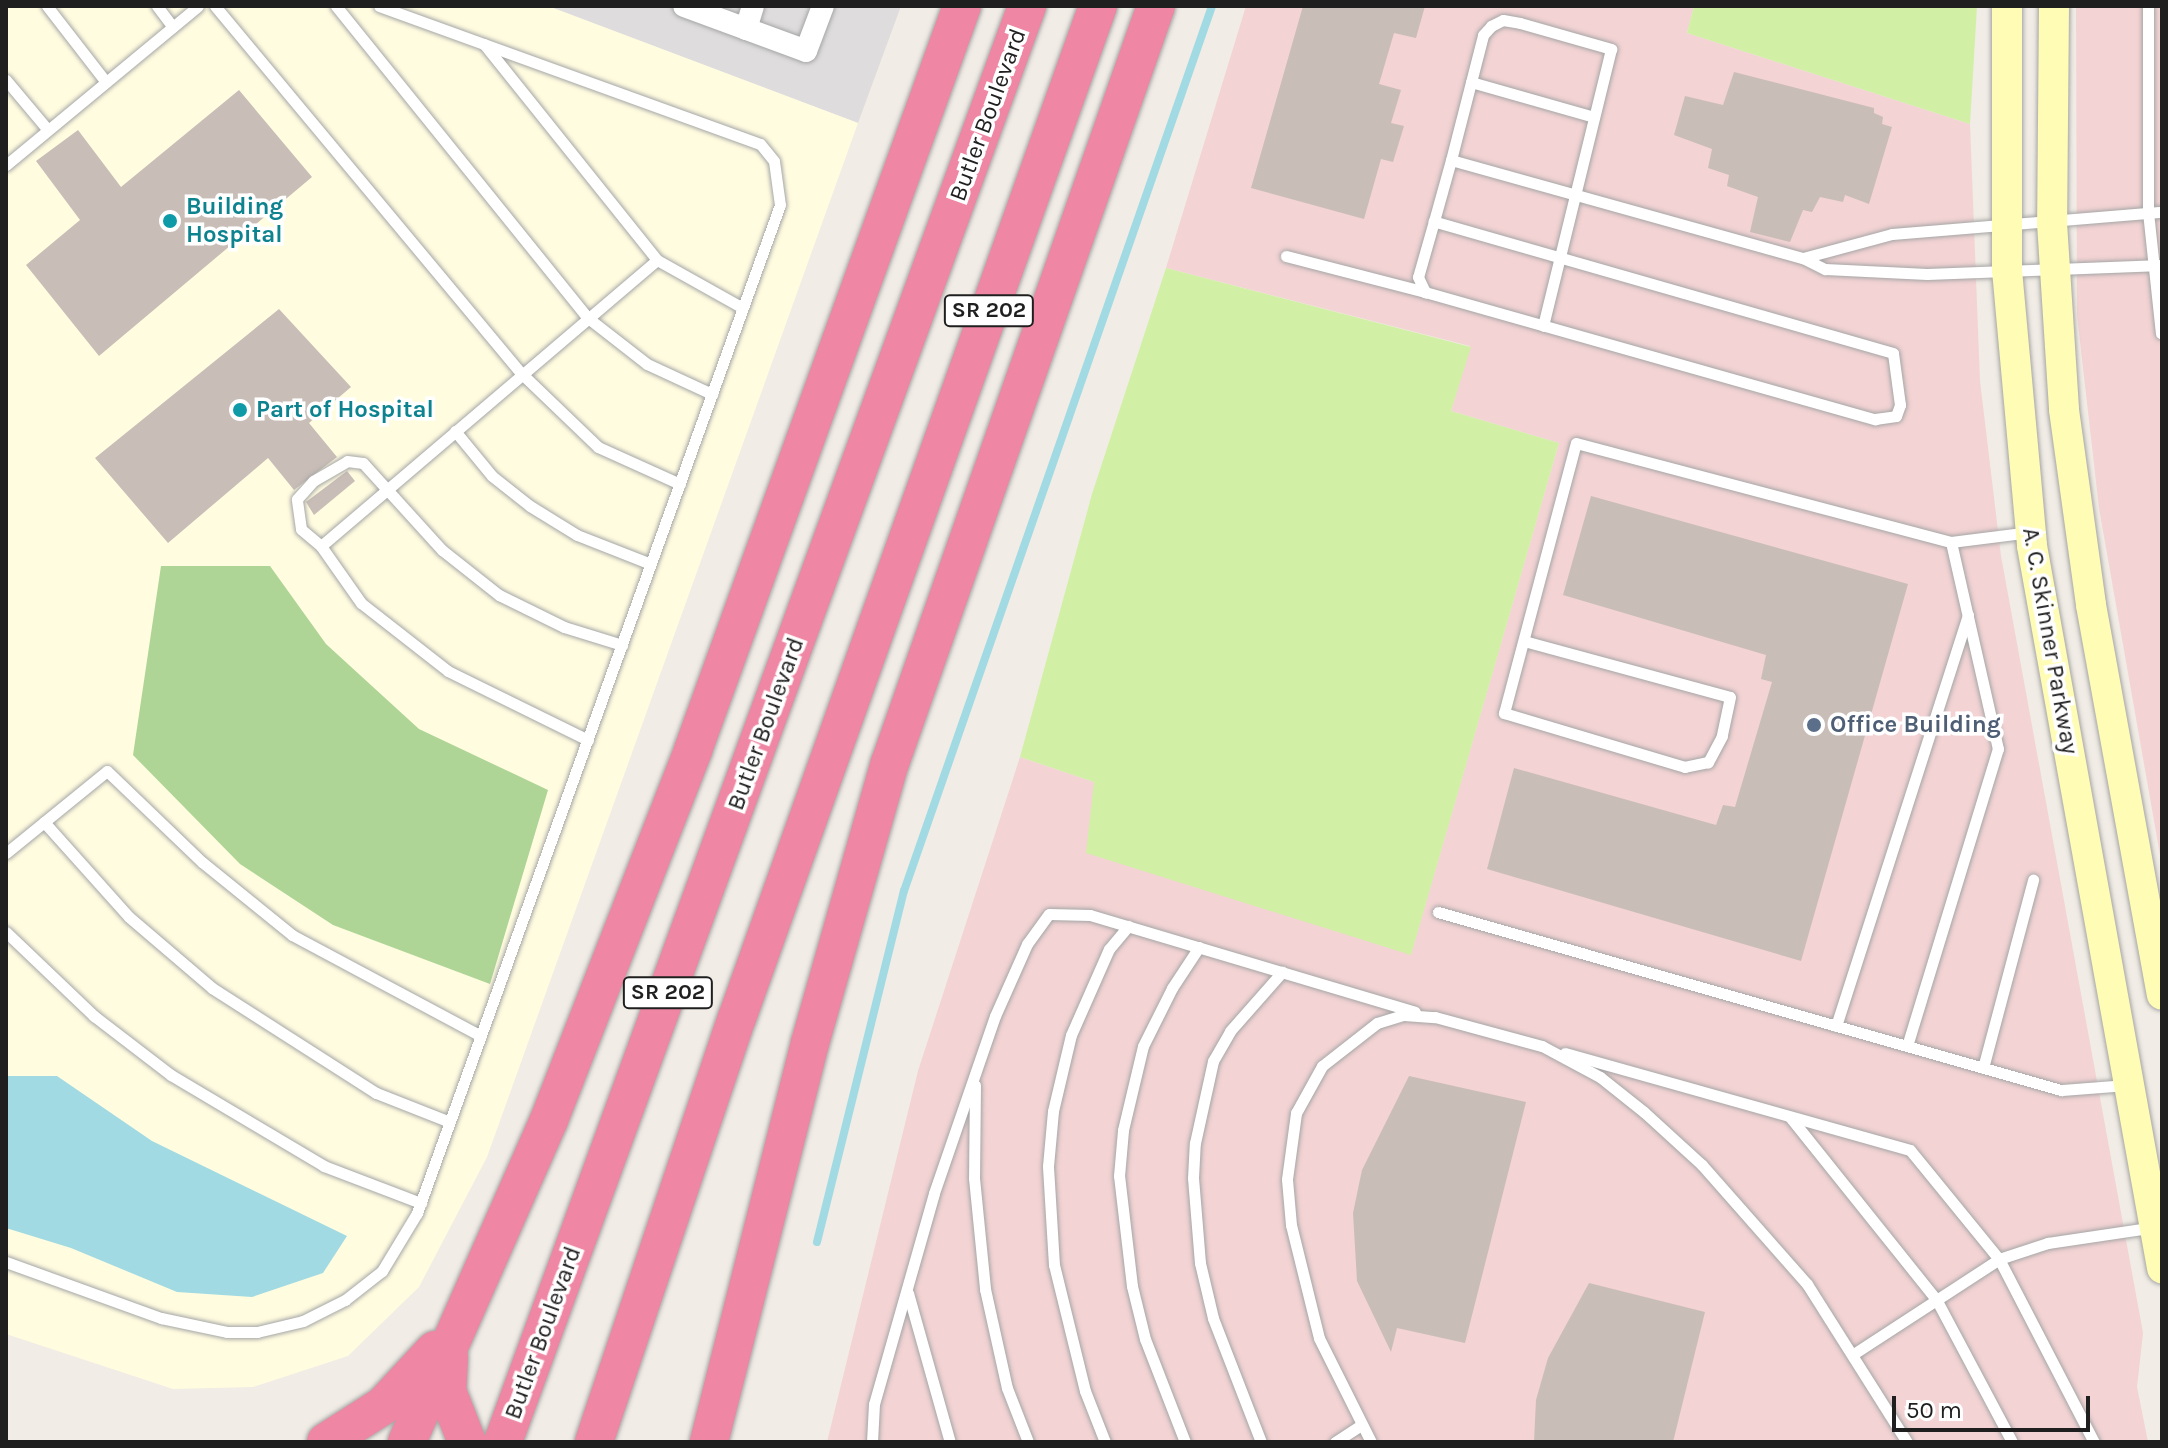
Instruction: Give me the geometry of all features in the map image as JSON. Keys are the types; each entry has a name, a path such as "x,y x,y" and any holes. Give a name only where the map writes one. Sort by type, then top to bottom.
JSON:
{"highway":[{"path":"407,1442 549,1120 693,750 962,6"},
{"name":"Butler Boulevard","path":"503,1442 1027,6"},
{"name":"SR 202","path":"597,1433 737,1018 1098,6"},
{"path":"709,1442 822,997 890,763 1156,6"},
{"path":"326,1442 384,1405 461,1316"},
{"path":"461,1316 447,1391 467,1442"},
{"path":"685,1442 728,1366"},
{"path":"724,1442 728,1366"}],"main road":[{"name":"A. C. Skinner Parkway","path":"2007,6 2007,270 2031,532 2129,1085 2158,1227 2162,1268"},
{"name":"A. C. Skinner Parkway","path":"2054,6 2054,270 2076,509 2157,937 2162,995"}],"street":[{"path":"684,6 806,51 823,6"},
{"path":"746,29 753,6"}],"lane":[{"path":"47,6 106,82"},
{"path":"157,6 173,27"},
{"path":"6,165 198,6"},
{"path":"215,6 522,374 598,447 680,484"},
{"path":"336,6 588,318 647,364 712,394"},
{"path":"6,1262 192,1327 257,1332 324,1312 382,1271 421,1203 780,205 774,161 760,144 379,6"},
{"path":"2148,6 2148,212 2158,266 2162,337"},
{"path":"1425,292 1418,277 1483,35 1503,20 1611,49 1543,326"},
{"path":"484,43 657,260 743,308"},
{"path":"6,80 48,130"},
{"path":"1471,82 1594,117"},
{"path":"1451,160 1803,258 1825,269 1865,273 2158,266"},
{"path":"1803,258 1892,234 2162,212"},
{"path":"1286,256 1875,419 1896,416 1900,405 1893,353 1879,346 1434,221"},
{"path":"321,546 657,260"},
{"path":"455,431 492,476 530,506 577,535 651,564"},
{"path":"1524,641 1730,697 1722,736 1708,762 1685,767 1504,713 1576,443 1951,542 2031,532"},
{"path":"588,740 448,671 361,603 321,546 301,529 297,499 313,481 347,461 363,463 442,550 499,595 564,627 622,645"},
{"path":"1907,1046 1998,749 1951,542"},
{"path":"1836,1026 1968,615"},
{"path":"6,853 107,771 202,862 292,935 481,1036"},
{"path":"44,822 129,917 212,988 376,1093 450,1122"},
{"path":"1983,1068 2033,880"},
{"path":"1438,912 2061,1090 2129,1085"},
{"path":"872,1442 874,1404 975,1073 1027,944 1049,914 1090,915 1435,1017 1910,1150 1999,1259 2094,1442"},
{"path":"1105,1442 1085,1391 1054,1265 1048,1166 1056,1097 1071,1035 1099,968 1128,926"},
{"path":"6,932 94,1016 171,1075 324,1166 421,1203"},
{"path":"1185,1442 1145,1339 1132,1286 1119,1176 1123,1130 1143,1046 1172,988 1199,947"},
{"path":"1261,1442 1213,1318 1200,1263 1193,1178 1195,1143 1213,1061 1230,1031 1282,972"},
{"path":"1371,1442 1319,1338 1303,1284 1291,1225 1290,1143 1306,1090 1348,1042 1377,1023 1404,1015 1435,1017"},
{"path":"1542,1046 1600,1077 1702,1165 1807,1284 1855,1353 1907,1442"},
{"path":"975,1073 974,1178 985,1289 1007,1388 1028,1442"},
{"path":"1789,1116 1936,1299 2012,1442"},
{"path":"1855,1353 1999,1259 2048,1243 2158,1227"},
{"path":"907,1290 950,1442"},
{"path":"1335,1442 1361,1425"}],"shaded area":[{"path":"6,6 548,6 858,123 487,1157 419,1287 348,1356 253,1387 173,1389 6,1334"},
{"path":"548,6 901,6 858,123"},
{"path":"1246,6 1694,6 1687,33 1970,124 1980,381 2001,556 2143,1333 2137,1387 2148,1442 827,1442 918,1071 1020,757 1094,782 1411,954 1559,443 1451,411 1470,346 1166,268"},
{"path":"2076,6 2162,6 2162,866 2099,508 2077,315"}],"green space":[{"path":"1694,6 1977,6 1970,124 1687,33"},
{"path":"1166,268 1471,347 1451,411 1559,443 1411,955 1086,853 1094,782 1020,757 1092,494"},
{"path":"161,566 270,566 326,644 419,729 548,790 490,984 333,925 240,864 133,755"}],"water":[{"path":"6,1076 57,1076 152,1141 347,1236 323,1273 252,1297 177,1292 71,1248 6,1228"}],"building":[{"path":"1303,6 1425,6 1416,38 1394,33 1379,84 1401,90 1391,123 1404,126 1393,162 1381,159 1364,219 1251,188"},
{"path":"1734,72 1874,108 1874,113 1883,117 1882,124 1892,127 1869,204 1845,195 1843,202 1820,197 1812,212 1803,210 1790,242 1750,232 1758,197 1727,186 1729,175 1708,168 1712,149 1674,135 1685,96 1723,105"},
{"name":"Building Hospital","path":"239,90 312,177 99,356 26,265 80,220 36,161 78,130 121,187"},
{"name":"Part of Hospital","path":"279,309 351,387 309,423 337,457 294,490 268,458 168,543 95,458"},
{"path":"347,471 355,481 314,515 306,502"},
{"name":"Office Building","path":"1591,496 1908,584 1801,961 1487,869 1514,768 1716,825 1723,805 1735,807 1772,682 1761,679 1766,655 1563,595"},
{"path":"1409,1076 1526,1102 1465,1343 1397,1328 1391,1352 1357,1281 1353,1213 1362,1170"},
{"path":"1589,1283 1705,1312 1673,1442 1534,1442 1536,1400 1548,1358"}],"waterway":[{"path":"817,1242 904,891 1212,6"}],"place":[{"name":"Building Hospital","path":"170,221"},
{"name":"Part of Hospital","path":"240,410"},
{"name":"Office Building","path":"1814,725"}]}
